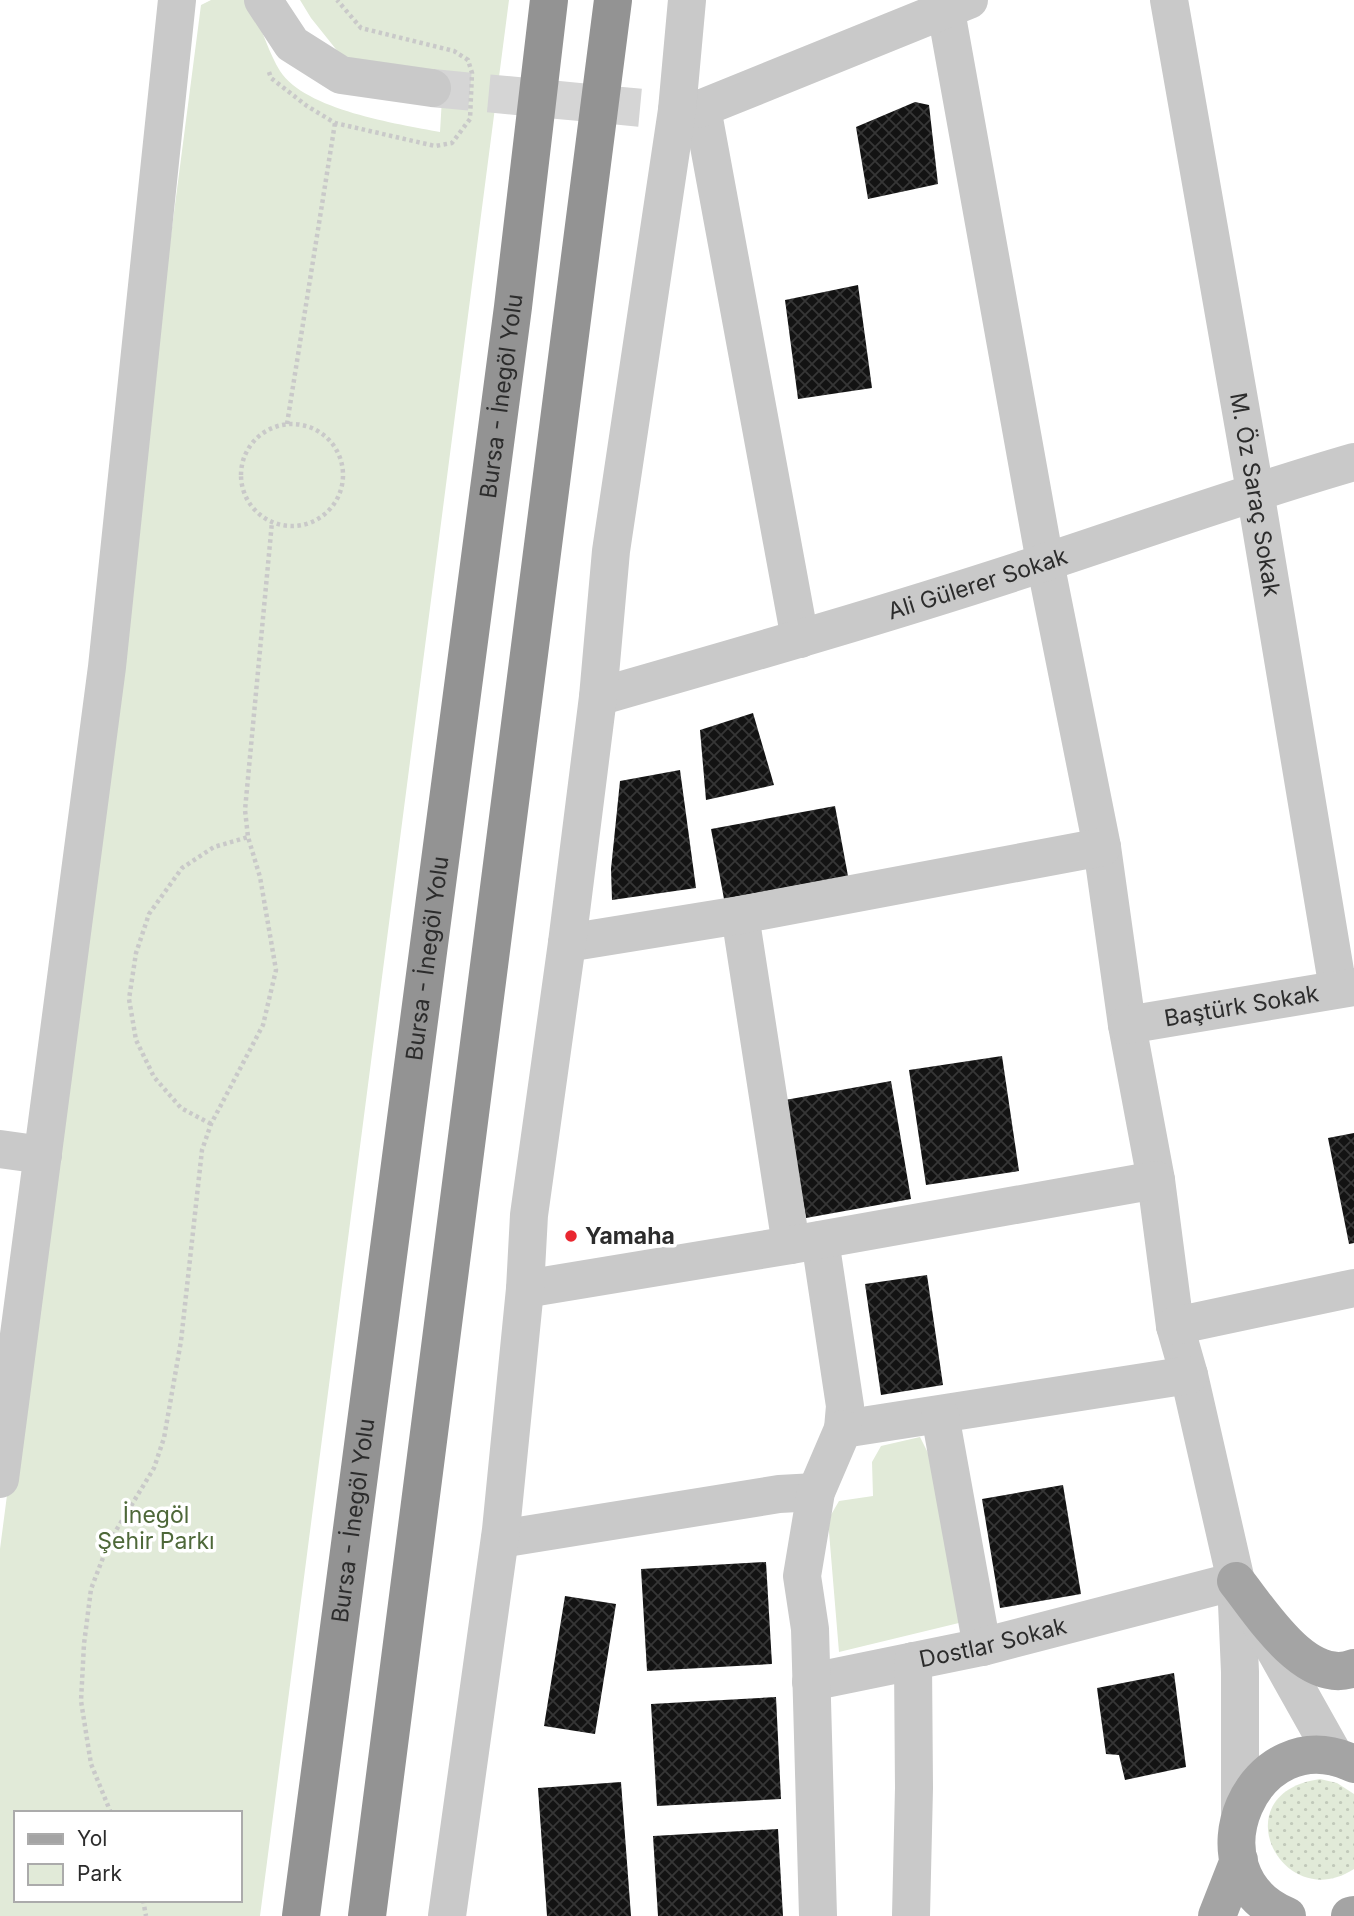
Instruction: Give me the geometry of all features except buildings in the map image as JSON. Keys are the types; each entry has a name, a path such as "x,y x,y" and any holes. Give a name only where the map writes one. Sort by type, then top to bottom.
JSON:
{"highway":[{"name":"Bursa - İnegöl Yolu","path":"301,1916 513,307 549,0"},
{"path":"367,1916 613,0"}],"main road":[{"path":"1236,1581 1290,1648 1317,1668 1345,1672 1354,1668"},
{"path":"1287,1916 1260,1898 1250,1886 1238,1860 1236,1835 1240,1812 1255,1786 1277,1767 1305,1756 1346,1754"},
{"path":"1217,1916 1238,1860"}],"street":[{"path":"0,1479 107,667 177,0"},
{"path":"263,0 292,44 341,75 432,88"},
{"path":"447,1916 499,1539 525,1289 529,1215 598,697 611,551 681,109 687,0"},
{"name":"M. Öz Saraç Sokak","path":"1169,0 1346,988"},
{"path":"681,109 953,3 1045,562 1102,847 1127,1025 1156,1180 1175,1326 1189,1375 1236,1581 1240,1672 1240,1812"},
{"path":"681,109 800,639"},
{"name":"Ali Gülerer Sokak","path":"598,697 800,639 1045,562 1255,491 1354,462"},
{"path":"567,943 740,915 1102,847"},
{"path":"740,915 806,1243 845,1406 843,1429 816,1492 802,1576 810,1629 818,1916"},
{"name":"Baştürk Sokak","path":"1127,1025 1346,988"},
{"path":"0,1149 43,1155"},
{"path":"525,1289 806,1243 1156,1180"},
{"path":"1175,1326 1354,1288"},
{"path":"843,1429 1189,1375"},
{"path":"940,1415 982,1647"},
{"path":"499,1539 779,1494 816,1492"},
{"path":"1236,1581 1346,1754"},
{"name":"Dostlar Sokak","path":"911,1916 915,1788 913,1661 982,1647 1236,1581"},
{"path":"811,1682 913,1661"}],"path":[{"path":"287,424 335,123"},
{"path":"287,424 304,425 319,431 331,442 340,457 341,489 333,505 321,517 306,524 289,526 272,522 258,513 247,500 242,483 242,466 247,450 271,428 287,424"},
{"path":"110,1811 91,1765 81,1700 91,1589 109,1542 154,1468 164,1438 181,1341 202,1150 211,1124 263,1025 276,970 260,877 248,837 245,810 272,522"},
{"path":"211,1124 181,1108 154,1077 136,1040 129,999 135,953 149,914 183,867 214,847 248,837"}],"green space":[{"name":"İnegöl Şehir Parkı","path":"211,0 250,0 280,71 292,84 310,96 354,113 440,132 443,81 383,74 339,53 300,0 509,0 260,1916 0,1916 0,1549 201,5"},
{"path":"920,1437 935,1467 963,1622 839,1652 828,1520 839,1501 873,1496 872,1462 881,1446"},
{"path":"1320,1779 1337,1783 1354,1794 1354,1869 1328,1879 1304,1877 1285,1865 1273,1847 1268,1826 1273,1806 1290,1789"}],"tunnel":[{"path":"432,88 664,110"}],"place":[{"name":"Yamaha","path":"571,1236"}]}
